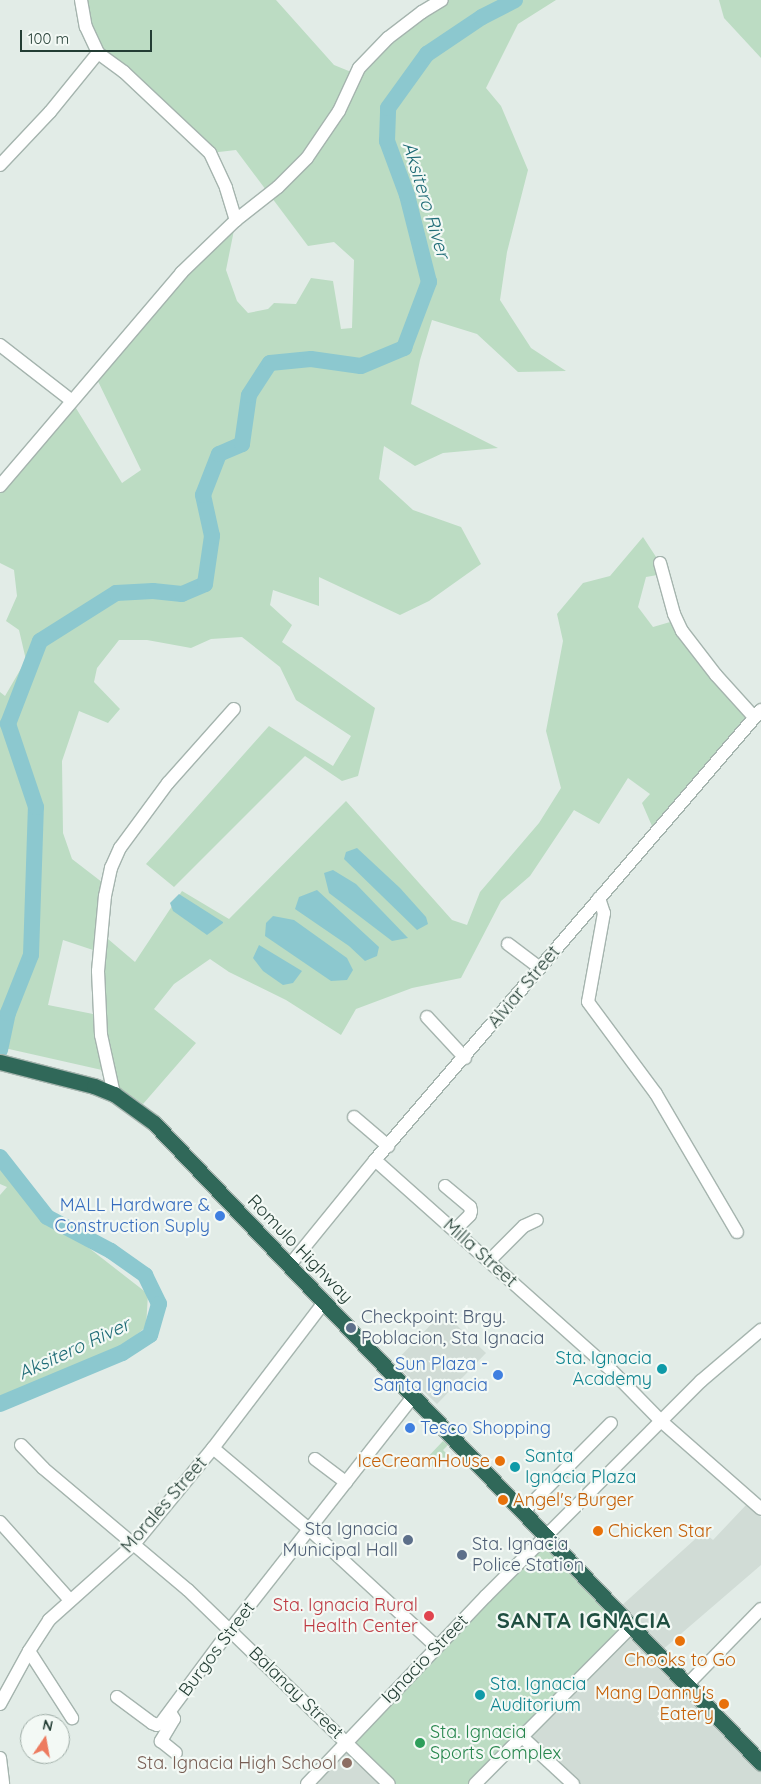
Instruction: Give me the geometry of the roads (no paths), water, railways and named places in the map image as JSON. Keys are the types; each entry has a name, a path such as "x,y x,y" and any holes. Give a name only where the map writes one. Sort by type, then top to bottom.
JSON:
{"highway":[{"name":"Romulo Highway","path":"0,1062 76,1080 114,1094 154,1123 289,1266 325,1301 413,1398 761,1763"}],"street":[{"path":"81,0 86,27 98,53 124,72 210,153 226,188 236,220"},
{"path":"0,486 180,273 236,220 278,187 307,158 339,111 358,68 388,38 422,12 442,0"},
{"path":"0,165 50,112 98,53"},
{"path":"0,345 71,400"},
{"path":"660,563 674,614 682,631 716,675 758,714"},
{"path":"114,1094 101,1035 98,971 104,905 111,868 120,848 168,783 234,709"},
{"name":"Alviar Street","path":"289,1266 375,1160 465,1058 540,967 758,714"},
{"path":"599,898 603,904 604,913 588,1002 653,1090 737,1232"},
{"path":"508,944 540,967"},
{"path":"427,1017 465,1058"},
{"path":"354,1117 388,1146"},
{"name":"Milla Street","path":"375,1160 612,1371 661,1421 761,1508"},
{"path":"446,1186 470,1207 471,1211 470,1215 455,1230"},
{"path":"489,1261 524,1226 537,1220"},
{"name":"Morales Street","path":"0,1704 29,1651 49,1620 135,1543 213,1448 325,1301"},
{"name":"Ignacio Street","path":"307,1784 437,1647 701,1381 761,1330"},
{"name":"Burgos Street","path":"170,1712 230,1630 413,1398"},
{"path":"523,1512 611,1423"},
{"name":"Balanay Street","path":"21,1444 43,1468 135,1543 230,1630 389,1784"},
{"path":"213,1448 309,1529 437,1647"},
{"path":"315,1458 346,1482"},
{"path":"0,1522 70,1600"},
{"path":"687,1685 761,1609"},
{"path":"475,1784 632,1626"},
{"path":"29,1651 72,1718"},
{"path":"117,1697 157,1725 170,1712 174,1719 161,1741 176,1753"},
{"path":"521,1736 573,1784"},
{"path":"0,1758 3,1784"}],"water":[{"path":"357,848 400,888 426,917 428,924 417,930 344,859 346,852"},
{"path":"333,870 356,884 408,938 392,941 329,893 324,873"},
{"path":"317,890 379,947 377,956 365,961 349,946 295,909 299,897"},
{"path":"179,894 223,923 207,935 173,911 170,903"},
{"path":"273,916 294,920 347,958 353,970 347,980 331,981 265,936 266,923"},
{"path":"259,945 302,971 293,983 283,985 263,971 253,958"}],"waterway":[{"name":"Aksitero River","path":"0,1050 8,1013 31,955 36,807 8,724 40,641 116,593 153,591 182,594 205,584 212,536 203,495 219,454 242,444 249,395 270,363 311,359 361,366 404,348 429,282 407,195 387,141 388,108 427,54 482,17 515,0"},
{"name":"Aksitero River","path":"0,1157 47,1217 111,1251 145,1275 159,1304 150,1335 122,1353 0,1404"}],"place":[{"name":"MALL Hardware & Construction Suply","path":"220,1216"},
{"name":"Checkpoint: Brgy. Poblacion, Sta Ignacia","path":"351,1328"},
{"name":"Sta. Ignacia Academy","path":"662,1369"},
{"name":"Sun Plaza - Santa Ignacia","path":"498,1375"},
{"name":"Tesco Shopping","path":"410,1428"},
{"name":"IceCreamHouse","path":"500,1461"},
{"name":"Santa Ignacia Plaza","path":"515,1467"},
{"name":"Angel's Burger","path":"503,1500"},
{"name":"Chicken Star","path":"598,1531"},
{"name":"Sta Ignacia Municipal Hall","path":"408,1540"},
{"name":"Sta. Ignacia Police Station","path":"462,1555"},
{"name":"Sta. Ignacia Rural Health Center","path":"429,1616"},
{"name":"Chooks to Go","path":"680,1641"},
{"name":"Sta. Ignacia Auditorium","path":"480,1695"},
{"name":"Mang Danny's Eatery","path":"724,1704"},
{"name":"Sta. Ignacia Sports Complex","path":"420,1743"},
{"name":"Sta. Ignacia High School","path":"347,1763"}],"district":[{"name":"SANTA IGNACIA","path":"584,1621"}]}
